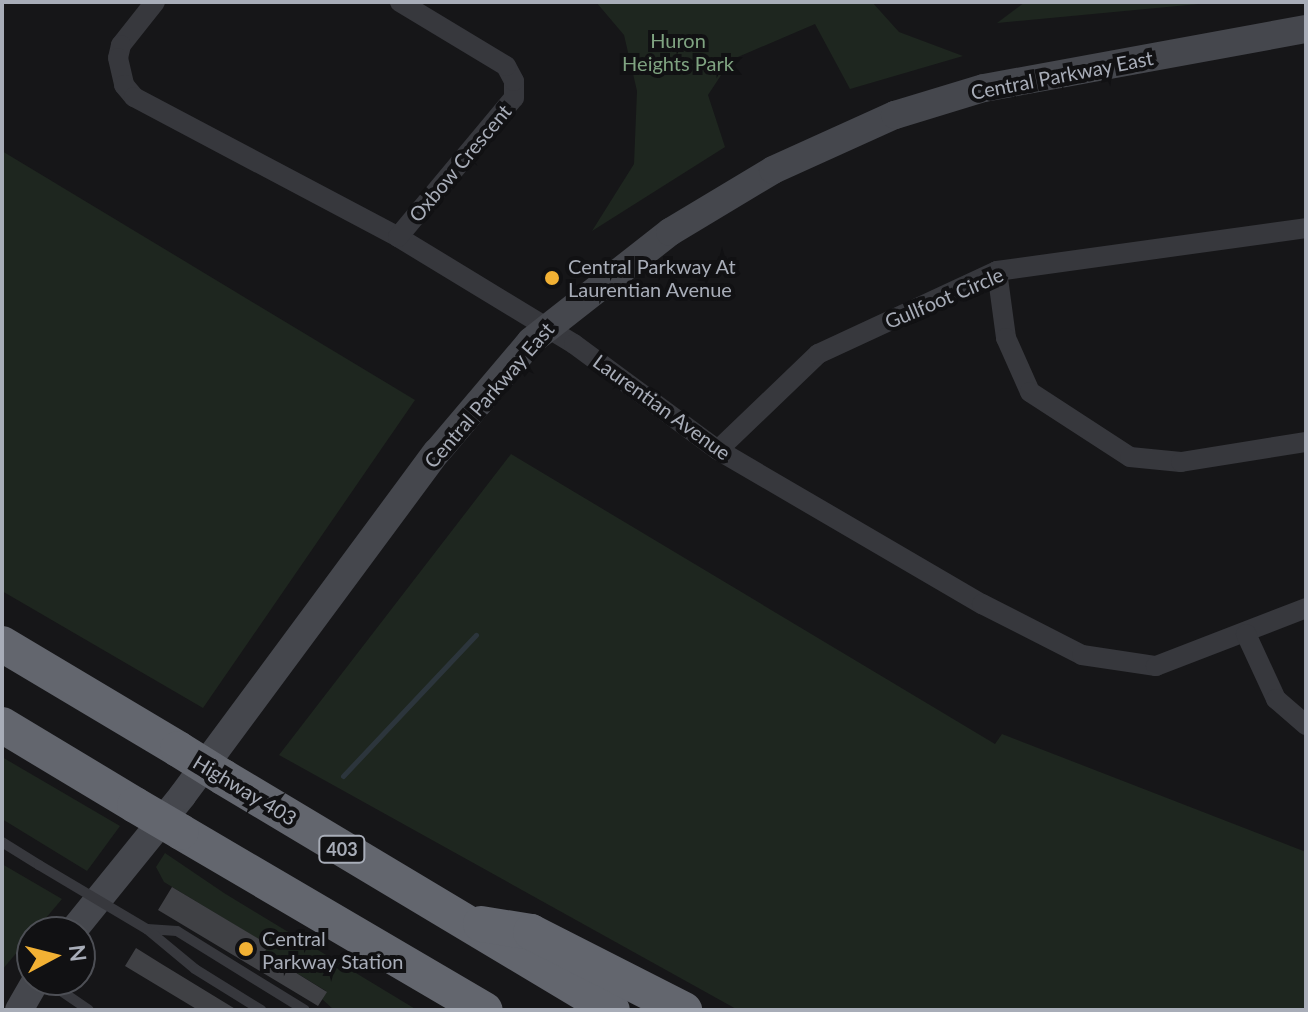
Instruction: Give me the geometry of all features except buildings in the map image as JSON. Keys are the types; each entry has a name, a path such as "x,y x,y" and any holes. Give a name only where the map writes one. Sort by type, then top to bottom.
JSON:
{"highway":[{"name":"Highway 403","path":"2,644 612,1010"},
{"path":"2,725 485,1010"},
{"path":"462,920 531,932 684,1010"}],"street":[{"name":"Laurentian Avenue","path":"155,2 121,45 118,58 124,85 134,97 398,237 546,327 718,450 982,604 1082,655 1156,666 1246,634 1306,608"},
{"name":"Oxbow Crescent","path":"398,237 514,98 514,81 506,66 400,2"},
{"name":"Central Parkway East","path":"85,916 182,796 437,452 546,327 682,224 773,170 895,115 984,88 1306,29"},
{"name":"Gullfoot Circle","path":"718,450 818,354 997,271 1306,228"},
{"path":"997,271 1006,338 1030,392 1130,457 1181,462 1306,442"},
{"path":"1246,634 1276,699 1306,725"}],"lane":[{"path":"2,842 147,929 195,969 261,1010"},
{"path":"147,929 177,931 305,1010"},
{"path":"68,996 89,1010"}],"green space":[{"name":"Huron Heights Park","path":"596,2 872,2 899,32 963,56 850,89 815,24 731,60 708,95 725,147 592,231 634,164 637,91 624,35"},
{"path":"1025,2 1220,2 997,23"},
{"path":"2,151 415,400 203,708 2,591"},
{"path":"511,454 995,744 1002,734 1306,852 1306,1010 738,1010 279,755"},
{"path":"2,757 120,826 87,871 2,819"},
{"path":"165,853 224,893 417,1010 334,1010 322,999 326,991 264,953 268,945 164,882 156,867"},
{"path":"2,864 62,899 48,916 16,916 16,953 2,970"}],"waterway":[{"path":"343,776 476,635"}],"place":[{"name":"Central Parkway At Laurentian Avenue","path":"552,278"},
{"name":"Central Parkway Station","path":"246,949"}]}
